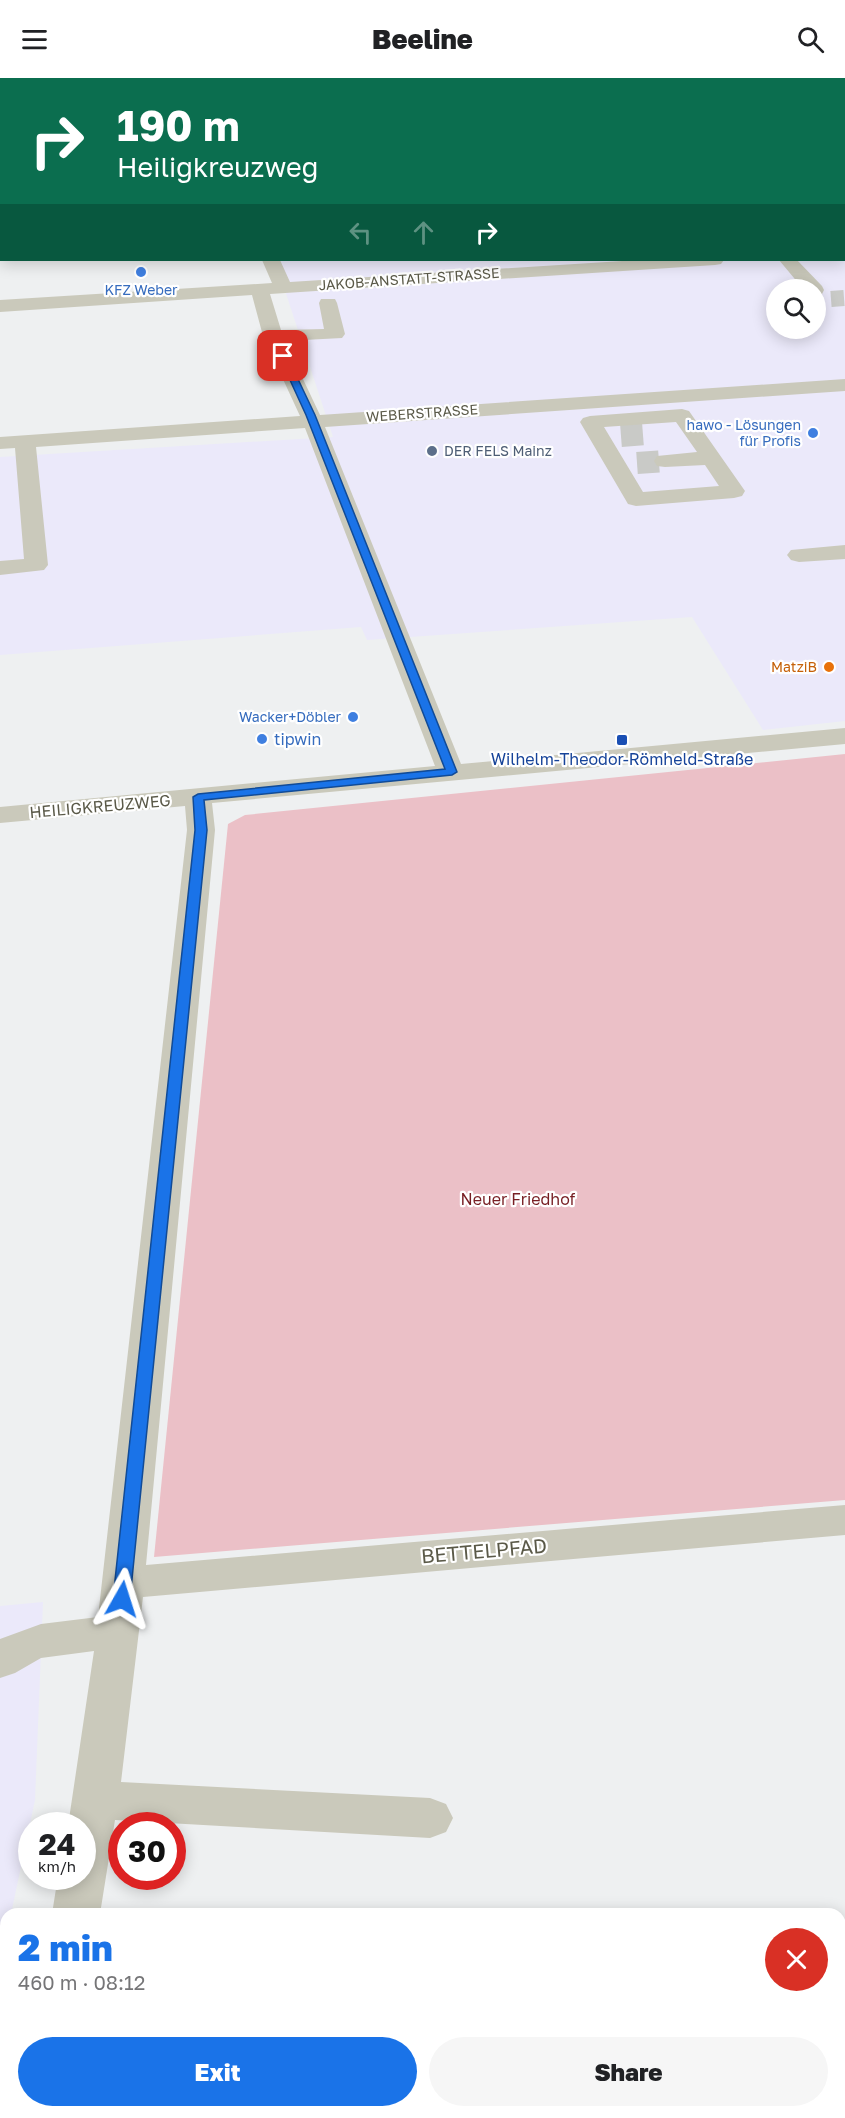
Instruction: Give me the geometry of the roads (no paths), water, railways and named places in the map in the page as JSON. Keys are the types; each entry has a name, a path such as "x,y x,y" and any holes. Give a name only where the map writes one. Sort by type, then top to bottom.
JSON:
{"street":[{"path":"271,261 283,287"},
{"name":"JAKOB-ANSTATT-STRASSE","path":"0,306 347,283 542,265 680,261"},
{"path":"789,261 806,279"},
{"path":"338,264 347,283"},
{"path":"179,274 186,294"},
{"path":"259,289 273,336 312,421 452,772"},
{"path":"273,336 335,334 328,303"},
{"name":"WEBERSTRASSE","path":"0,443 845,385"},
{"path":"792,388 811,410"},
{"path":"697,437 654,444 697,437"},
{"path":"697,437 734,491 636,498 614,445 697,437"},
{"path":"0,568 36,565 25,442"},
{"path":"799,555 845,552"},
{"name":"HEILIGKREUZWEG","path":"0,815 845,736"},
{"path":"94,1812 118,1632 201,830 198,797"},
{"name":"BETTELPFAD","path":"123,1583 845,1520"},
{"path":"0,1661 10,1652 34,1642 118,1632"},
{"path":"96,1800 430,1818"},
{"path":"77,1908 80,1890"}],"tunnel":[{"path":"831,299 844,298"},
{"path":"621,436 647,434"},
{"path":"637,463 665,461"}],"place":[{"name":"KFZ Weber","path":"141,272"},
{"name":"hawo - Lösungen für Profis","path":"813,433"},
{"name":"DER FELS Mainz","path":"432,451"},
{"name":"MatziB","path":"829,667"},
{"name":"Wacker+Döbler","path":"353,717"},
{"name":"tipwin","path":"262,739"},
{"name":"Wilhelm-Theodor-Römheld-Straße","path":"622,740"}],"park label":[{"name":"Neuer Friedhof","path":"518,1199"}]}
